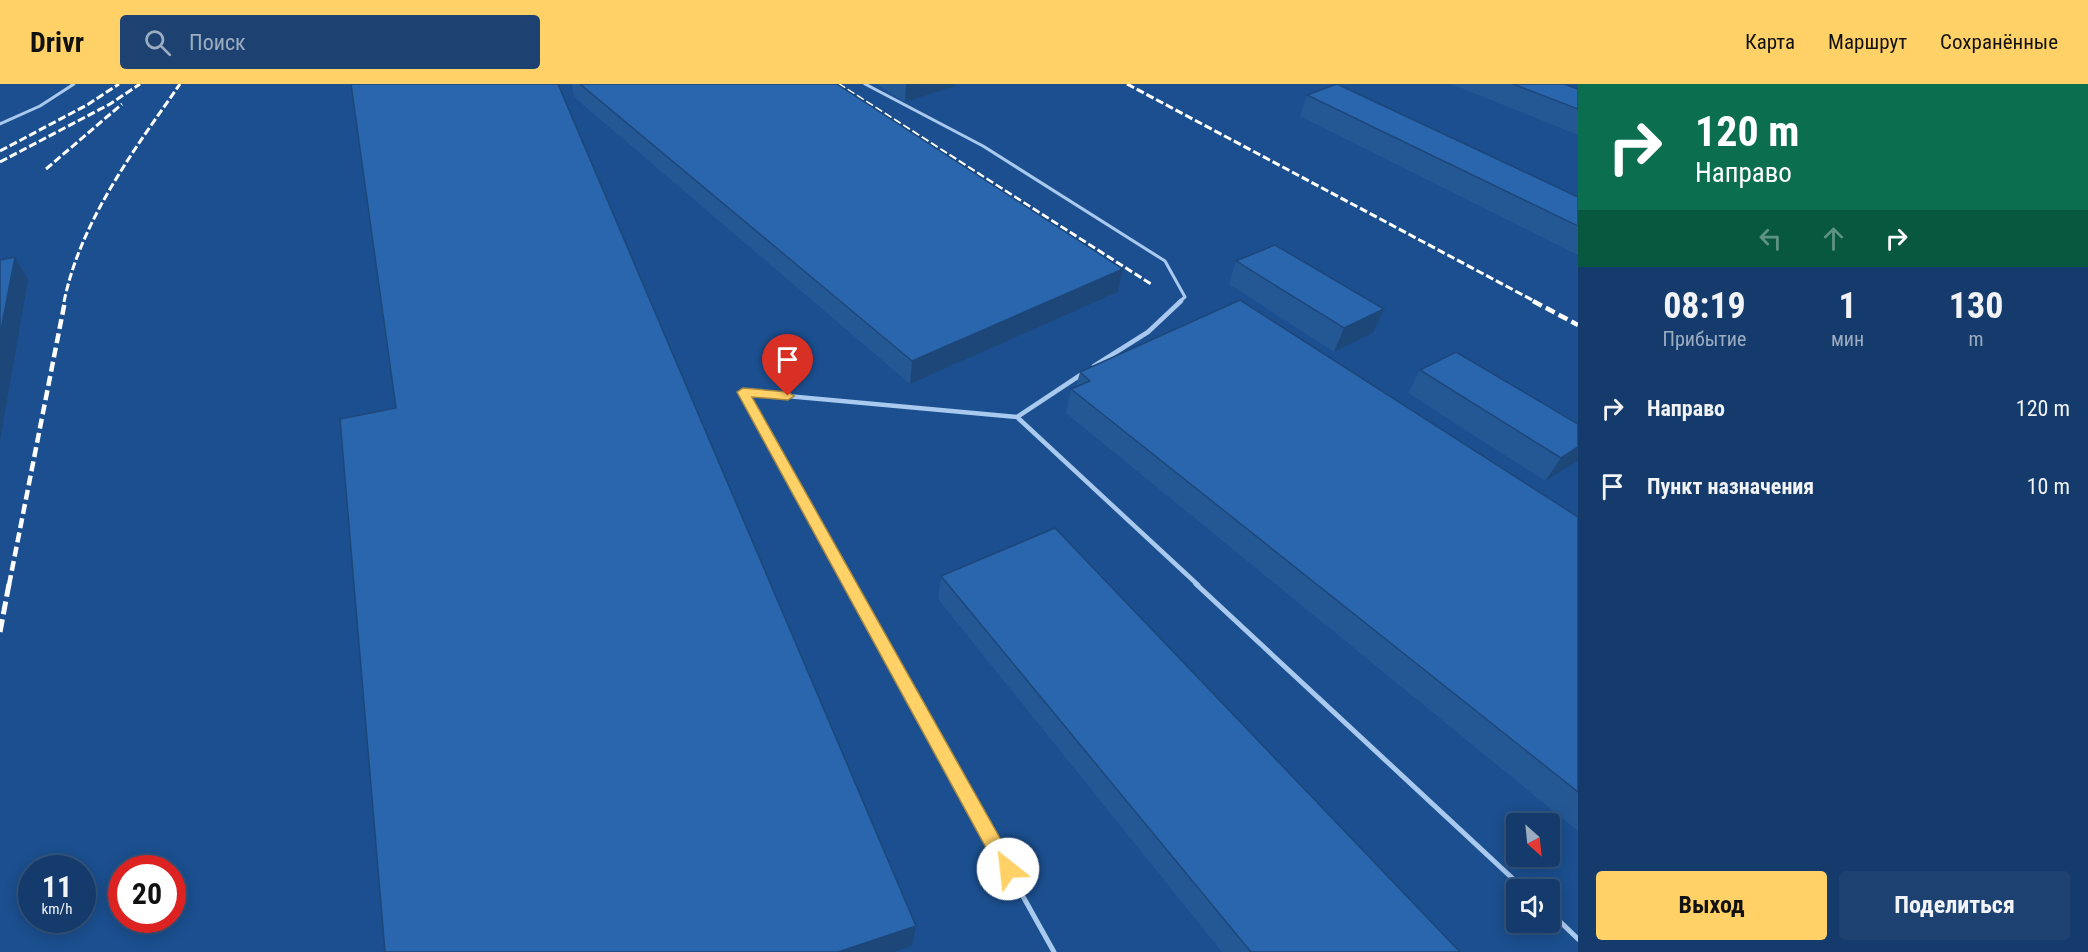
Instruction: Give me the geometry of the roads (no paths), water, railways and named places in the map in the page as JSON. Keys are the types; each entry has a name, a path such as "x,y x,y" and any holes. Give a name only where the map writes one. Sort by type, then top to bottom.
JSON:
{"lane":[{"path":"0,124 40,106 74,84"},
{"path":"865,84 982,146 1165,261 1185,297 1148,332 1017,417"},
{"path":"1054,952 743,392 1017,417 1513,879"},
{"path":"1560,922 1578,939"}],"railway":[{"path":"0,151 87,105 119,84"},
{"path":"0,162 110,104 140,84"},
{"path":"64,302 82,243 96,215 127,161 180,84"},
{"path":"838,84 1151,284"},
{"path":"1127,84 1536,302"},
{"path":"46,169 122,104"},
{"path":"9,585 65,301"},
{"path":"1533,301 1578,325"},
{"path":"0,632 9,584"}]}
